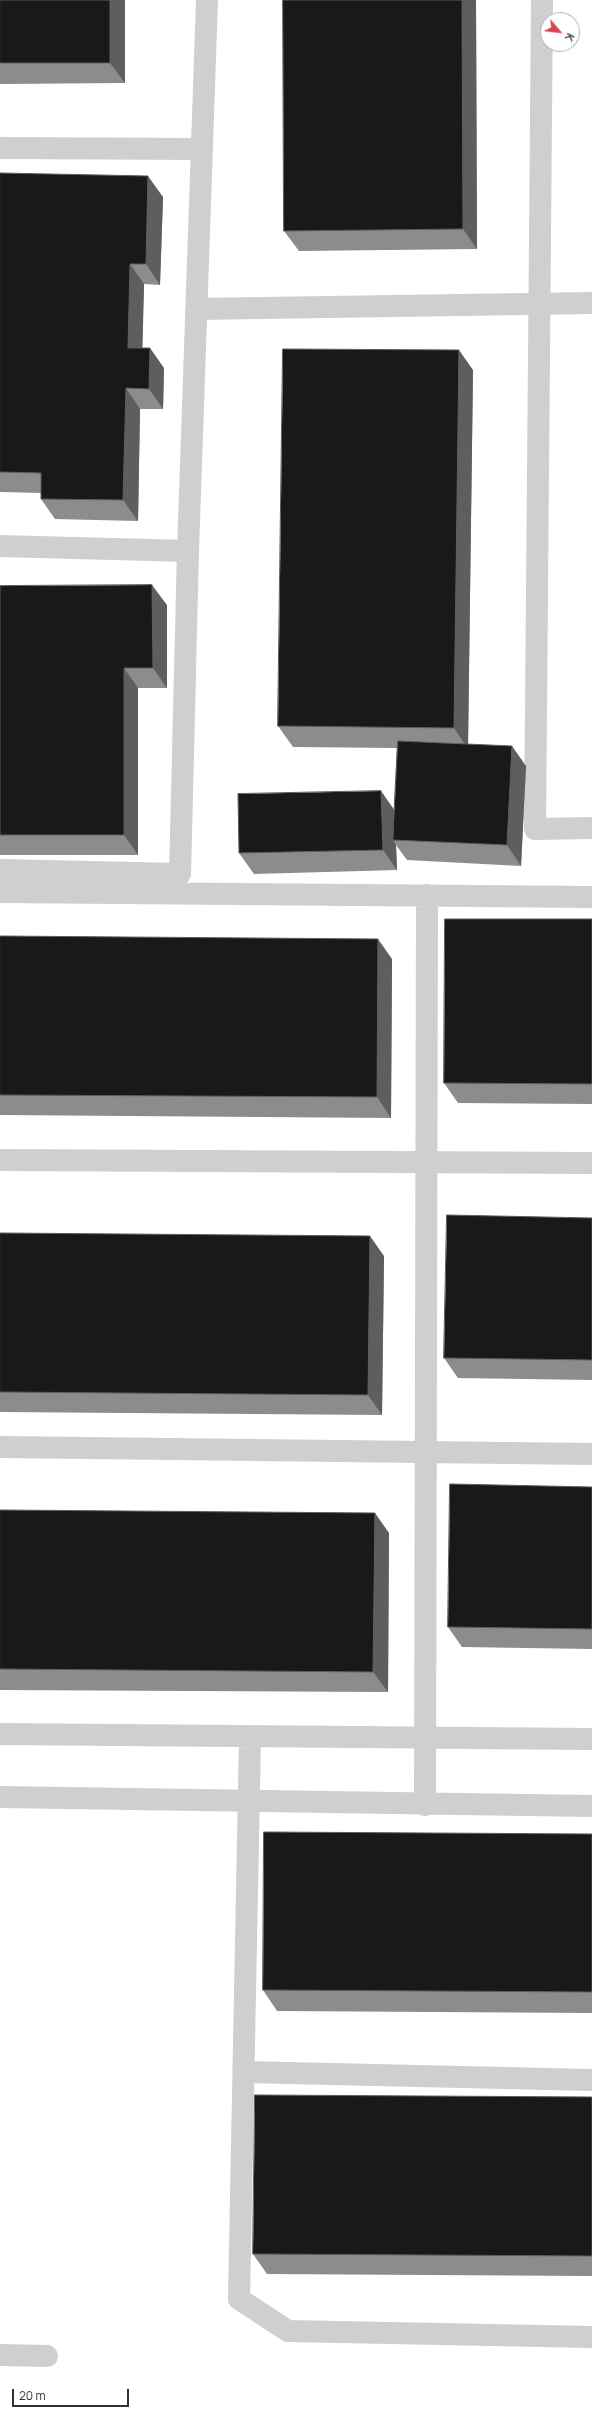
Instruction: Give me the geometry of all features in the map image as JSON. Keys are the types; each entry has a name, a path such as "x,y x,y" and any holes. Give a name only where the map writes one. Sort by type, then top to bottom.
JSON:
{"lane":[{"path":"0,870 180,874 188,551 207,0"},
{"path":"542,0 535,829 592,828"},
{"path":"0,148 202,149"},
{"path":"196,309 592,303"},
{"path":"0,546 188,551"},
{"path":"0,892 592,897"},
{"path":"425,1805 427,895"},
{"path":"0,1160 592,1163"},
{"path":"0,1447 592,1454"},
{"path":"0,1734 592,1739"},
{"path":"250,1737 239,2299 288,2331 592,2337"},
{"path":"0,1797 249,1800 425,1805 592,1806"},
{"path":"244,2072 592,2080"},
{"path":"0,2355 47,2356"}],"building":[{"path":"0,0 110,0 110,63 0,63"},
{"path":"283,0 462,0 463,229 284,231"},
{"path":"0,173 148,176 146,264 130,264 128,348 150,348 149,389 126,388 123,500 41,499 41,473 0,472"},
{"path":"283,349 459,350 454,728 278,726"},
{"path":"152,585 153,668 124,668 124,835 0,835 0,586"},
{"path":"398,741 512,746 507,845 393,840"},
{"path":"381,791 383,850 239,853 238,794"},
{"path":"445,919 592,919 592,1084 444,1083"},
{"path":"0,936 378,939 377,1097 0,1095"},
{"path":"447,1215 592,1218 592,1360 444,1358"},
{"path":"0,1233 370,1236 368,1395 0,1392"},
{"path":"450,1484 592,1487 592,1629 448,1627"},
{"path":"0,1510 375,1513 373,1672 0,1669"},
{"path":"264,1832 592,1834 592,1992 263,1990"},
{"path":"255,2095 592,2097 592,2256 253,2254"}]}
